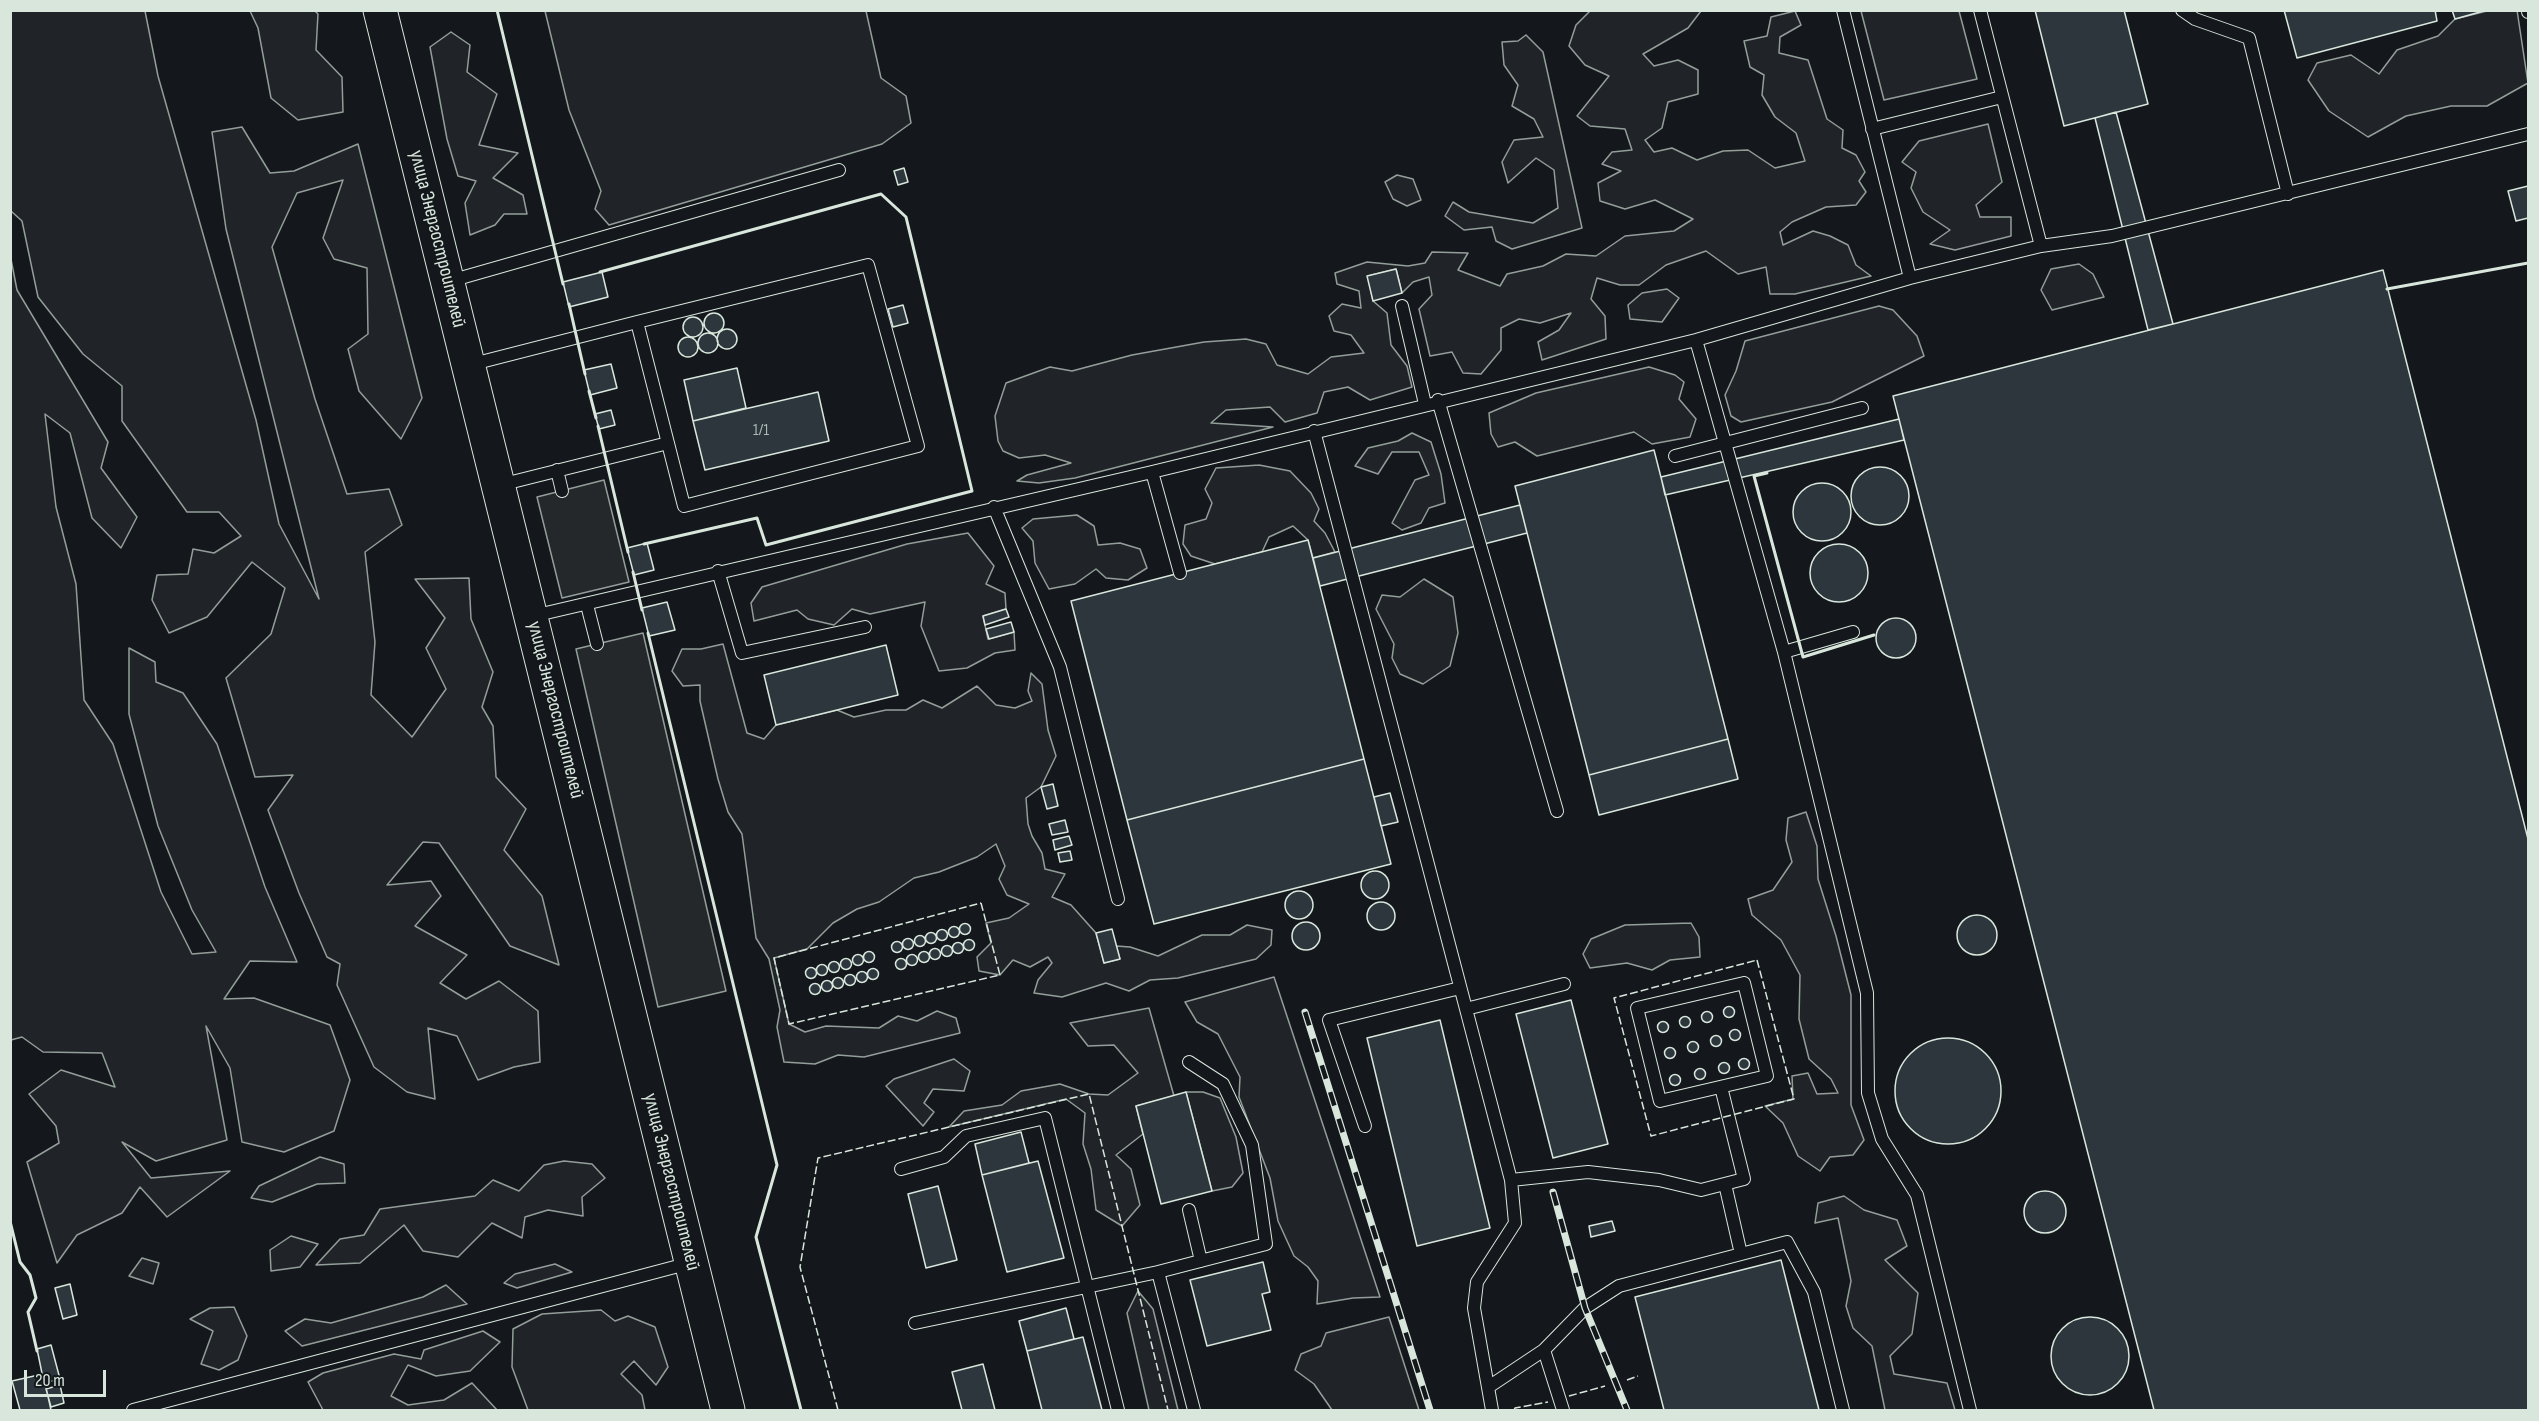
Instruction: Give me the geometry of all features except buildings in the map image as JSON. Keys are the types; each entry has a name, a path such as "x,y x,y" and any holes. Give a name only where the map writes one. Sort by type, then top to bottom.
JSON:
{"main road":[{"name":"улица Энергостроителей","path":"380,10 728,1410"}],"lane":[{"path":"1843,10 1910,278"},
{"path":"1980,10 2041,246"},
{"path":"2182,10 2195,19 2248,38 2288,194"},
{"path":"1872,129 2002,97"},
{"path":"531,616 587,605 718,571 1152,472 1438,400 1696,340 1910,278 2041,246 2112,236 2529,134"},
{"path":"448,281 839,170"},
{"path":"469,364 637,322 868,265 918,446 684,506 637,322"},
{"path":"1402,306 1425,404"},
{"path":"1696,340 1784,652 1867,993 1869,1093 1882,1139 1917,1195 1970,1410"},
{"path":"1438,400 1557,810"},
{"path":"1675,456 1862,408"},
{"path":"1314,431 1510,1180 1515,1223 1477,1282 1474,1308 1490,1386 1492,1410"},
{"path":"499,485 668,442"},
{"path":"557,470 562,491"},
{"path":"1152,472 1180,573"},
{"path":"994,507 1060,667 1118,899"},
{"path":"718,571 741,653 866,627"},
{"path":"587,605 597,644"},
{"path":"1784,652 1853,632"},
{"path":"1744,983 1767,1076 1721,1087 1660,1101 1637,1008 1744,983"},
{"path":"1466,1009 1564,984"},
{"path":"1365,1126 1329,1020 1460,988"},
{"path":"915,1323 1158,1272 1266,1244 1252,1145 1223,1084 1189,1062"},
{"path":"1510,1180 1588,1172 1659,1180 1701,1190 1744,1179 1721,1087"},
{"path":"901,1168 944,1157 966,1136 1045,1118 1118,1410"},
{"path":"1725,1184 1741,1254"},
{"path":"1189,1210 1201,1261"},
{"path":"1490,1386 1544,1350 1585,1308 1619,1286 1787,1242 1814,1292 1843,1410"},
{"path":"133,1410 151,1408 690,1263"},
{"path":"1158,1272 1194,1410"},
{"path":"1544,1350 1563,1410"}],"shaded area":[{"path":"2517,10 2528,83 2487,106 2451,106 2406,116 2368,137 2329,111 2308,80 2317,63 2351,55 2379,74 2397,50 2438,36 2455,19 2487,11"},
{"path":"10,11 145,11 158,76 256,420 279,524 319,599 226,229 212,132 242,127 270,173 294,171 358,144 422,398 401,439 359,391 348,349 368,334 367,268 334,259 323,238 343,180 297,193 272,247 315,399 347,494 389,489 402,525 365,552 375,642 371,695 412,737 446,689 426,648 445,618 415,579 469,578 471,619 493,672 482,707 493,726 496,777 526,809 504,850 542,896 559,965 510,946 439,843 423,842 387,885 431,881 441,896 415,926 467,955 440,983 466,999 499,981 538,1011 540,1062 514,1067 478,1080 457,1036 428,1028 435,1099 407,1092 374,1067 337,985 340,964 327,957 299,893 268,810 293,775 255,777 226,678 271,634 285,588 252,562 207,617 169,633 152,600 157,575 188,574 193,549 214,553 241,536 219,512 187,512 122,421 122,386 83,354 38,297 22,221 11,211"},
{"path":"250,11 315,11 318,14 316,50 342,77 343,112 298,120 271,98 258,28"},
{"path":"545,11 866,11 881,78 906,96 911,123 882,144 609,225 595,209 601,191 569,110"},
{"path":"1590,11 1701,11 1688,28 1643,54 1654,66 1678,60 1698,70 1698,94 1668,102 1662,128 1645,140 1654,152 1672,148 1697,160 1723,151 1748,150 1775,168 1805,161 1796,133 1775,117 1762,95 1764,75 1750,67 1744,41 1767,36 1771,17 1795,11 1801,25 1780,37 1779,53 1808,60 1827,119 1843,130 1842,148 1856,155 1865,172 1859,181 1866,192 1856,205 1826,207 1792,222 1780,232 1783,245 1813,231 1830,236 1848,245 1856,265 1871,276 1795,294 1770,294 1766,267 1738,274 1706,251 1666,265 1639,285 1620,285 1597,278 1591,299 1605,316 1606,339 1542,360 1538,342 1559,330 1571,313 1540,323 1519,319 1501,328 1501,350 1481,374 1463,373 1452,352 1430,356 1419,309 1432,295 1429,277 1413,282 1402,293 1396,269 1368,276 1373,301 1387,313 1391,345 1407,366 1412,387 1370,400 1348,387 1324,392 1317,413 1285,422 1270,407 1226,410 1211,423 1273,427 1075,478 1039,483 1017,481 1027,475 1071,463 1045,455 1019,458 1003,451 998,441 995,416 1006,383 1050,367 1072,371 1132,355 1204,342 1246,339 1266,344 1277,365 1308,374 1331,357 1364,353 1351,335 1334,331 1329,316 1342,304 1361,308 1359,291 1337,284 1335,273 1367,262 1408,266 1425,263 1432,252 1468,253 1458,270 1500,286 1507,274 1543,266 1566,254 1596,256 1625,236 1674,231 1693,219 1655,200 1625,209 1600,201 1598,183 1621,171 1602,164 1612,152 1632,150 1625,129 1590,126 1577,116 1609,76 1585,65 1569,46 1576,25"},
{"path":"1861,11 1959,11 1977,79 1884,100"},
{"path":"451,32 470,45 467,72 497,94 479,145 518,153 493,178 523,195 527,214 504,214 495,225 470,235 465,203 476,181 458,176 447,139 430,47"},
{"path":"1526,35 1543,52 1582,228 1512,249 1496,241 1492,227 1464,230 1445,216 1453,202 1469,212 1533,223 1558,208 1554,170 1536,158 1508,183 1502,162 1514,140 1543,137 1534,119 1512,106 1518,85 1504,65 1502,42 1518,41"},
{"path":"1988,124 2002,182 1976,205 1980,217 2011,217 2011,236 1955,250 1930,244 1950,230 1923,212 1911,188 1916,172 1902,162 1919,141"},
{"path":"1397,175 1413,179 1421,200 1407,206 1393,199 1385,182"},
{"path":"10,254 17,290 108,442 101,468 137,517 121,548 92,518 70,433 45,414 56,507 76,584 84,700 113,744 161,892 192,954 216,952 192,910 158,826 129,714 129,648 155,662 156,682 183,693 217,744 265,887 297,962 250,961 224,999 254,998 330,1025 350,1080 334,1131 284,1152 242,1142 230,1068 206,1026 227,1140 156,1161 122,1142 151,1178 230,1171 167,1217 140,1187 122,1213 77,1235 57,1263 27,1162 59,1143 56,1126 29,1094 61,1070 115,1087 102,1053 43,1052 22,1037 11,1040"},
{"path":"2079,264 2093,274 2104,297 2052,310 2041,290 2051,269"},
{"path":"1667,289 1679,298 1662,322 1630,319 1628,305 1642,293"},
{"path":"1879,306 1893,310 1917,336 1924,356 1832,402 1741,422 1731,416 1725,395 1736,371 1745,341"},
{"path":"1649,367 1675,375 1684,382 1679,399 1696,419 1690,437 1652,444 1634,432 1537,456 1515,442 1498,447 1491,434 1489,413 1536,393"},
{"path":"1412,433 1431,442 1441,474 1445,503 1429,508 1421,523 1402,530 1392,523 1415,480 1429,475 1419,452 1392,452 1378,474 1355,466 1368,448 1398,441"},
{"path":"1259,465 1290,471 1311,493 1319,509 1314,521 1325,533 1335,552 1313,558 1308,540 1293,526 1269,537 1262,552 1215,564 1191,556 1183,544 1185,525 1206,519 1212,503 1205,489 1216,468"},
{"path":"604,480 629,582 562,598 537,497"},
{"path":"1077,515 1094,526 1098,545 1120,543 1140,549 1147,568 1128,580 1106,578 1096,569 1075,584 1049,589 1035,563 1033,541 1022,528 1033,519"},
{"path":"968,533 994,566 986,584 1005,593 1006,609 983,616 988,639 1014,632 1015,650 995,653 967,668 939,671 921,626 925,602 870,614 852,609 834,625 808,619 797,610 754,621 751,603 762,587 907,544"},
{"path":"1424,579 1453,597 1458,633 1450,666 1423,684 1400,674 1392,658 1394,644 1376,609 1382,595 1400,597"},
{"path":"643,633 726,991 658,1007 576,649"},
{"path":"723,644 747,733 764,739 776,725 837,710 854,717 886,710 906,710 923,700 942,708 977,686 996,705 1015,708 1032,701 1028,691 1031,673 1042,684 1048,730 1056,756 1041,787 1026,798 1028,824 1042,853 1045,869 1065,874 1052,897 1071,905 1096,933 1104,963 1120,959 1116,946 1130,947 1158,956 1202,935 1230,935 1247,925 1272,930 1271,945 1256,959 1178,978 1150,980 1129,991 1106,983 1062,997 1034,993 1038,980 1052,963 1048,957 1030,967 1013,960 1000,975 979,971 977,957 991,943 986,923 1009,918 1029,904 1007,895 999,879 1005,866 996,844 977,857 939,872 914,878 879,902 857,909 833,923 807,949 774,958 789,1024 805,1032 826,1026 879,1028 898,1016 917,1021 937,1011 956,1018 960,1033 864,1057 838,1055 815,1064 784,1062 777,1027 780,1010 769,959 756,938 742,834 728,812 718,779 700,701 700,685 683,686 672,671 682,649 701,649"},
{"path":"1806,812 1817,846 1818,879 1851,995 1851,1105 1864,1140 1853,1155 1830,1157 1820,1171 1798,1156 1783,1123 1765,1106 1793,1099 1792,1076 1808,1073 1817,1094 1838,1093 1831,1079 1809,1059 1799,1019 1800,975 1781,940 1752,915 1748,899 1773,890 1792,862 1786,840 1788,818"},
{"path":"1691,923 1699,937 1700,957 1670,960 1652,970 1627,963 1590,968 1583,954 1591,939 1625,925"},
{"path":"1274,977 1380,1297 1353,1298 1317,1304 1318,1281 1308,1267 1294,1256 1278,1221 1270,1178 1239,1097 1240,1077 1218,1034 1197,1022 1185,1002"},
{"path":"1149,1008 1174,1096 1136,1106 1143,1134 1116,1155 1131,1169 1140,1205 1122,1226 1096,1210 1091,1169 1083,1144 1085,1113 1066,1099 949,1127 964,1111 1002,1105 1021,1091 1060,1084 1089,1094 1108,1095 1138,1073 1114,1045 1088,1046 1070,1023"},
{"path":"954,1059 970,1071 964,1091 933,1089 924,1103 934,1112 923,1126 886,1086 894,1079"},
{"path":"1186,1092 1203,1092 1220,1098 1236,1137 1243,1173 1232,1187 1212,1191"},
{"path":"320,1157 344,1164 345,1183 317,1184 272,1202 251,1198 259,1186"},
{"path":"564,1161 592,1164 605,1178 582,1197 583,1216 548,1210 525,1217 522,1238 492,1223 458,1257 423,1251 404,1225 360,1263 316,1265 340,1239 364,1235 380,1209 475,1196 493,1180 519,1191 544,1165"},
{"path":"1844,1196 1864,1210 1897,1220 1907,1246 1885,1260 1918,1293 1912,1334 1890,1356 1894,1374 1947,1383 1955,1410 1885,1410 1872,1346 1853,1328 1846,1306 1851,1281 1838,1218 1815,1223 1818,1203"},
{"path":"291,1236 318,1244 300,1267 271,1271 270,1250"},
{"path":"142,1258 159,1263 153,1284 129,1276"},
{"path":"555,1264 572,1272 517,1288 504,1283 515,1274"},
{"path":"446,1285 467,1304 302,1346 285,1331 305,1319 331,1323 423,1297"},
{"path":"1138,1291 1153,1309 1178,1410 1149,1410 1127,1313"},
{"path":"234,1307 247,1336 238,1360 219,1370 201,1364 213,1331 190,1319 210,1308"},
{"path":"601,1310 615,1321 628,1316 655,1327 668,1367 656,1385 634,1361 621,1374 642,1395 645,1410 528,1410 512,1367 513,1329 542,1314"},
{"path":"1389,1317 1419,1410 1332,1410 1314,1384 1295,1370 1301,1354 1321,1346 1326,1333"},
{"path":"483,1331 500,1342 470,1371 436,1376 408,1365 391,1396 408,1405 444,1400 472,1383 497,1410 323,1410 308,1382 323,1373 394,1354 421,1359 424,1350"}],"railway":[{"path":"1305,1012 1430,1410"},
{"path":"1553,1192 1585,1308 1627,1410"}],"fence":[{"path":"981,903 1000,975 789,1024 774,958 981,903"},
{"path":"1757,960 1794,1099 1651,1136 1614,998 1757,960"},
{"path":"838,1410 800,1267 818,1158 1089,1094 1168,1410"},
{"path":"1627,1380 1638,1376"},
{"path":"1569,1396 1605,1386"},
{"path":"1514,1410 1548,1402"}],"wall":[{"path":"497,10 563,284"},
{"path":"600,272 881,194 906,217 972,491 766,545 757,518 644,544"},
{"path":"2387,289 2528,263"},
{"path":"569,304 585,374"},
{"path":"589,391 596,418"},
{"path":"598,426 628,552"},
{"path":"1767,473 1754,476 1803,657 1874,635"},
{"path":"633,572 642,610"},
{"path":"648,633 777,1165 756,1237 801,1410"},
{"path":"10,1221 20,1262 30,1275 36,1298 28,1312 37,1351"}]}
